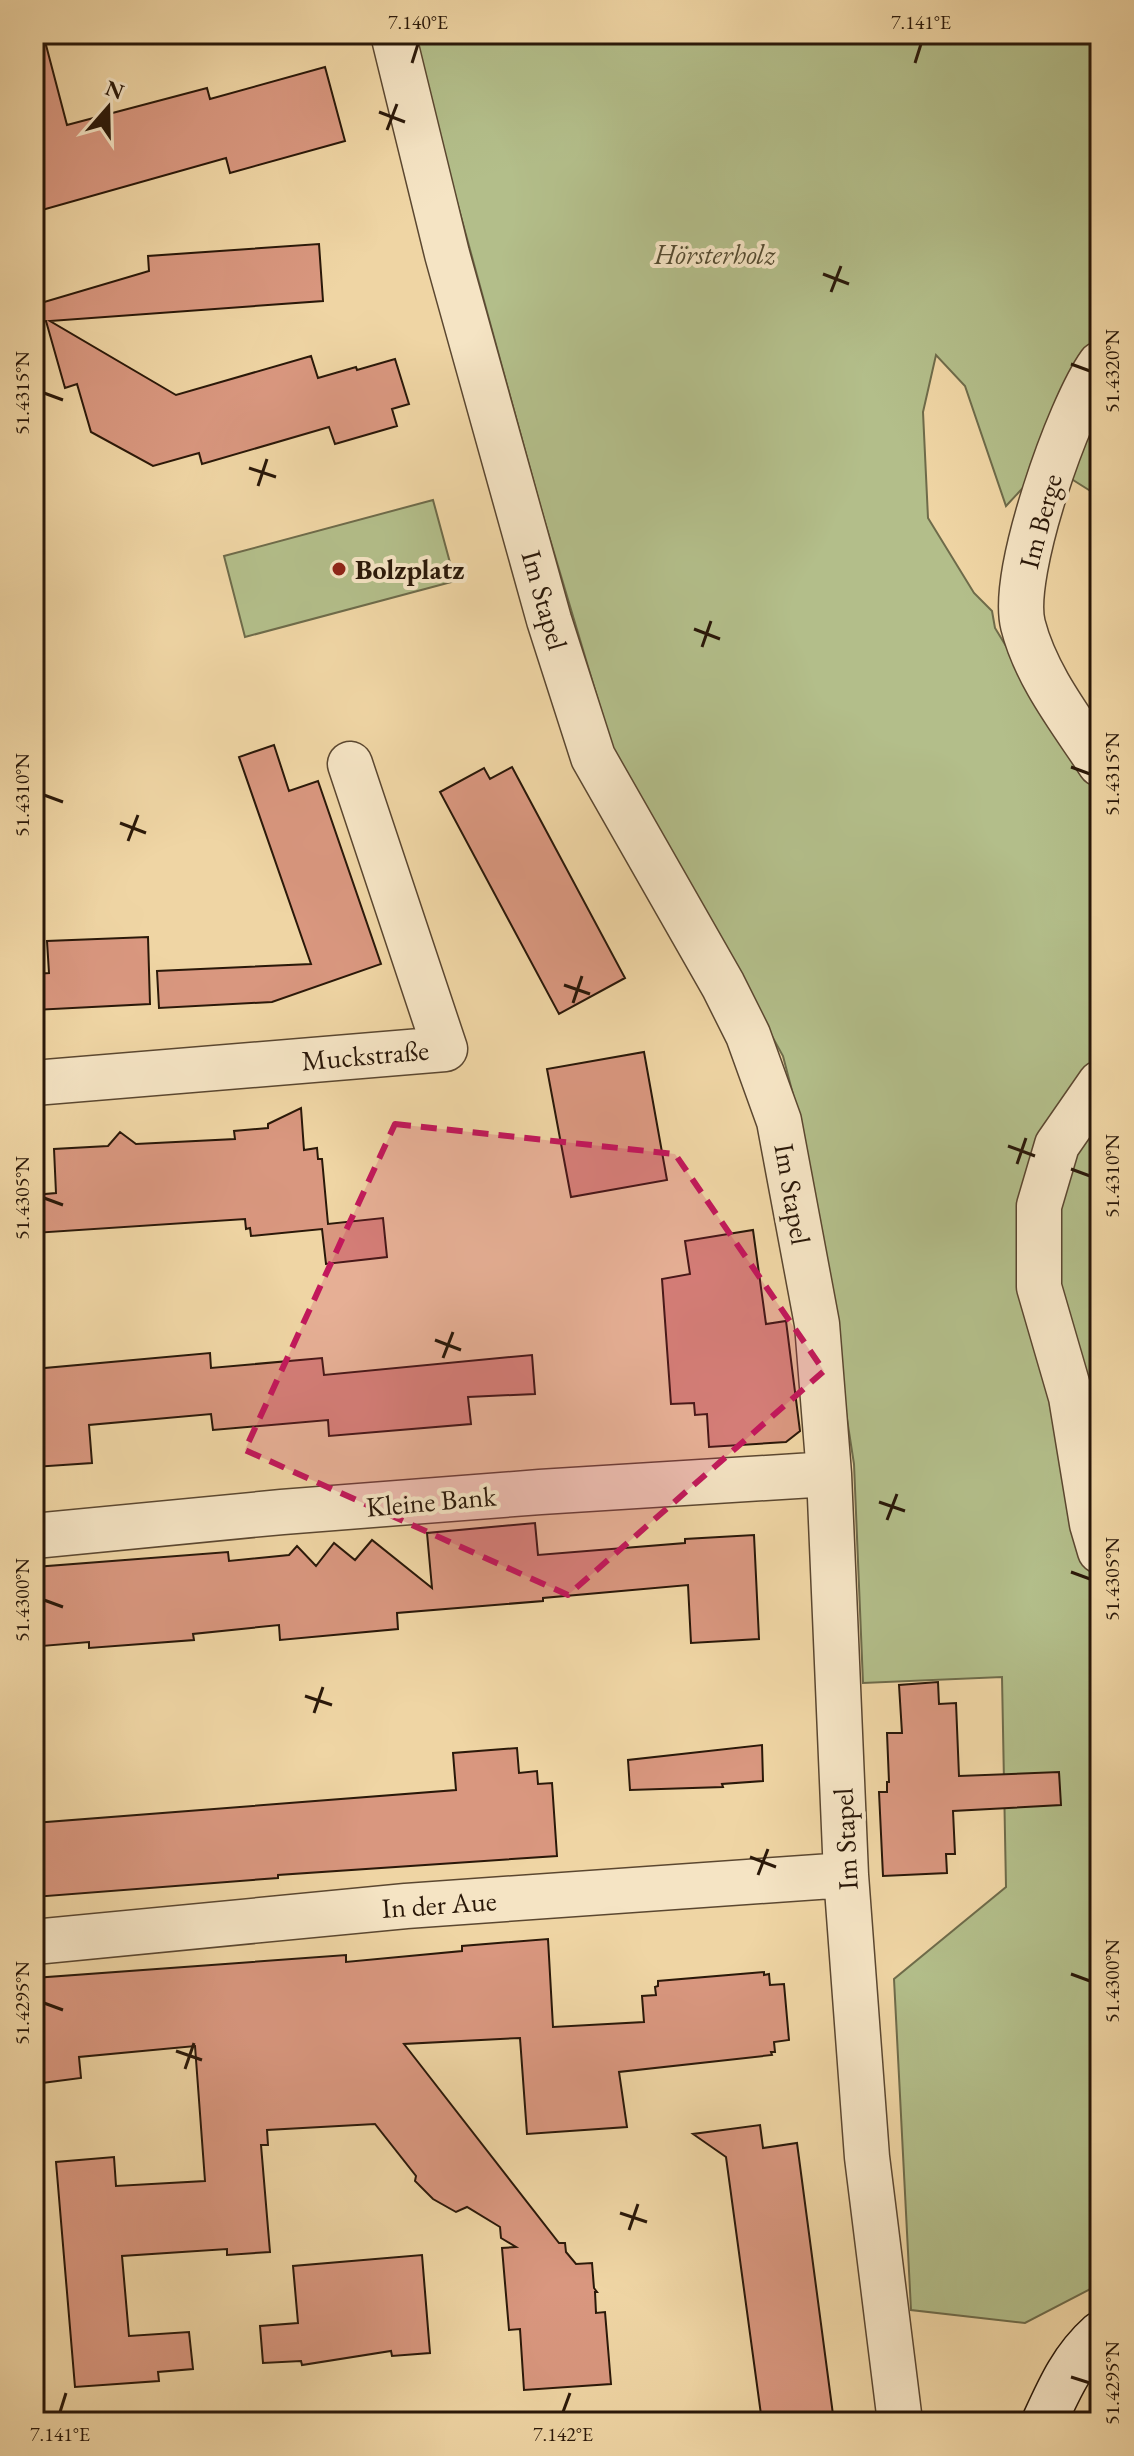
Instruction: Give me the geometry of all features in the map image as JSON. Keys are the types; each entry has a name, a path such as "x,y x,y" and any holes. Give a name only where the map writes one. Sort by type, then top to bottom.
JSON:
{"street":[{"name":"Im Stapel","path":"393,34 447,254 549,620 593,757 723,985 748,1035 779,1121 817,1324 829,1474 846,1875 867,2157 900,2422"},
{"name":"Im Berge","path":"1100,364 1090,378 1061,442 1050,478 1024,566 1022,623 1043,676 1100,764"},
{"name":"Muckstraße","path":"34,1083 445,1049 350,764"},
{"path":"1100,1083 1057,1145 1039,1206 1039,1287 1071,1397 1092,1524 1100,1551"},
{"name":"Kleine Bank","path":"34,1536 282,1512 829,1474"},
{"name":"In der Aue","path":"34,1942 406,1906 846,1875"},
{"path":"1044,2422 1064,2378 1100,2334"}],"highlighted area":[{"path":"395,1124 675,1154 824,1371 568,1595 245,1450"}],"green space":[{"name":"Hörsterholz","path":"411,34 1100,34 1100,497 1046,463 1006,506 965,386 936,355 923,412 928,518 974,593 992,611 995,628 1023,674 1100,733 1100,2284 1025,2323 911,2310 894,1979 1006,1887 1002,1677 863,1683 854,1464 802,1129 783,1056 612,747 541,509"},
{"name":"Bolzplatz","path":"433,500 455,581 245,637 224,556"}],"building":[{"path":"46,45 67,125 207,88 210,99 325,67 345,141 230,173 226,158 42,210 34,179 34,47"},
{"path":"319,244 323,301 50,321 176,395 311,356 318,378 395,359 409,404 392,409 397,426 335,444 329,427 202,464 199,453 153,466 91,432 77,384 65,388 46,321 34,322 34,305 149,271 148,256"},
{"path":"274,745 289,791 318,781 381,964 272,1002 159,1008 157,971 311,964 239,757"},
{"path":"512,767 625,978 559,1014 440,792 484,768 490,779"},
{"path":"148,937 150,1004 34,1010 34,974 49,973 47,941"},
{"path":"644,1052 667,1180 571,1197 547,1069"},
{"path":"301,1108 304,1150 317,1148 318,1159 322,1159 328,1224 383,1218 387,1257 326,1264 322,1229 251,1236 245,1219 34,1233 34,1195 56,1193 54,1149 108,1146 120,1132 136,1144 235,1139 234,1131 268,1128 268,1124"},
{"path":"753,1230 766,1324 786,1321 800,1431 786,1442 709,1447 707,1414 695,1415 694,1403 671,1404 662,1279 690,1274 685,1241"},
{"path":"210,1353 211,1368 322,1358 324,1375 532,1355 535,1394 468,1397 471,1424 329,1436 328,1420 213,1430 211,1414 89,1425 92,1463 34,1467 34,1369"},
{"path":"535,1523 538,1555 754,1535 759,1639 691,1643 688,1585 397,1613 398,1629 280,1640 279,1625 193,1634 194,1640 89,1648 89,1642 42,1646 35,1567 228,1552 229,1561 289,1555 297,1546 316,1566 334,1543 355,1560 372,1540 432,1588 427,1533"},
{"path":"938,1682 939,1704 956,1703 959,1776 1059,1772 1061,1805 953,1811 955,1854 946,1854 947,1873 883,1876 879,1792 887,1792 889,1782 887,1733 902,1733 899,1685"},
{"path":"762,1745 763,1781 722,1784 723,1787 630,1790 628,1760"},
{"path":"517,1748 519,1773 537,1771 538,1784 552,1783 557,1856 278,1875 278,1878 34,1897 34,1823 456,1790 453,1753"},
{"path":"548,1939 553,2027 644,2022 642,1996 656,1995 658,1981 764,1972 764,1975 769,1974 770,1985 784,1984 789,2040 774,2042 775,2052 771,2052 772,2055 619,2072 627,2127 527,2134 520,2038 404,2044 559,2243 565,2243 566,2252 576,2264 592,2263 597,2292 596,2313 605,2312 611,2384 524,2390 520,2329 509,2330 502,2248 516,2247 501,2238 500,2227 467,2207 456,2212 433,2199 415,2181 416,2176 375,2124 267,2130 268,2145 261,2145 270,2252 227,2255 227,2249 122,2256 129,2336 189,2332 193,2369 158,2372 159,2381 75,2387 56,2162 114,2157 116,2186 205,2181 195,2046 79,2057 81,2078 34,2084 34,1978 346,1955 346,1962 462,1951 462,1946"},
{"path":"760,2125 763,2148 797,2143 834,2422 762,2422 726,2157 693,2134"},
{"path":"422,2255 430,2353 392,2356 391,2351 302,2365 301,2361 263,2363 260,2326 298,2323 293,2266"}],"place":[{"name":"Bolzplatz","path":"339,569"}]}
